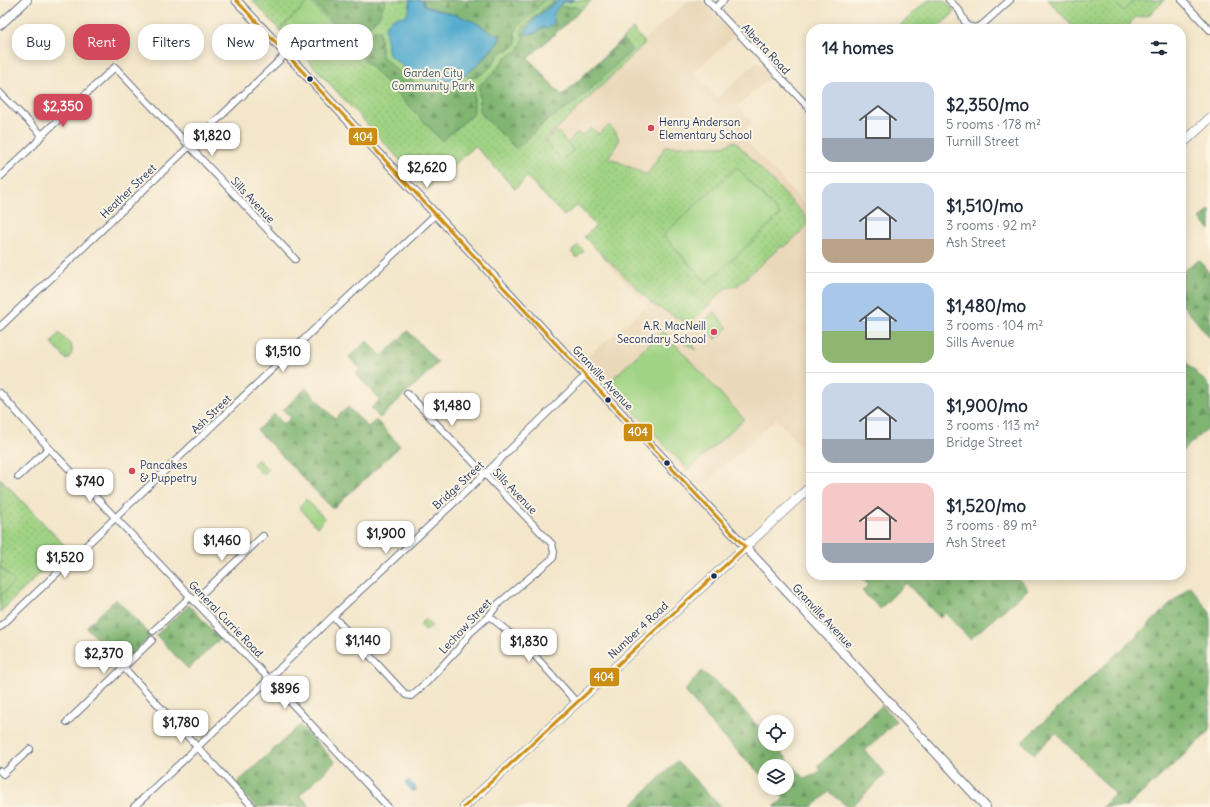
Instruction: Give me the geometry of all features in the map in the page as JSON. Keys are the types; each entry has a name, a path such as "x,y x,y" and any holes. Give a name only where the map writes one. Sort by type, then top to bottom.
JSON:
{"main road":[{"path":"1186,140 1210,118"},
{"name":"Number 4 Road","path":"464,807 806,491"}],"street":[{"path":"0,25 27,0"},
{"name":"Granville Avenue","path":"236,0 277,44"},
{"name":"Alberta Road","path":"707,0 806,105"},
{"path":"715,8 724,0"},
{"path":"949,0 959,10 966,24"},
{"path":"982,24 1010,0"},
{"path":"1182,0 1210,30"},
{"name":"Heather Street","path":"0,327 280,60"},
{"name":"Granville Avenue","path":"292,60 986,807"},
{"name":"Sills Avenue","path":"42,135 115,67 295,259"},
{"path":"0,93 42,135 35,144 0,177"},
{"name":"Ash Street","path":"0,627 117,518 436,214"},
{"name":"Bridge Street","path":"134,807 586,375"},
{"name":"General Currie Road","path":"0,393 49,448 117,518 388,807"},
{"name":"Sills Avenue","path":"408,393 552,544 554,552"},
{"path":"18,477 49,448"},
{"path":"153,631 192,599 262,536"},
{"name":"Lechow Street","path":"333,616 406,695 411,696 427,682 458,649 470,633 489,616 499,603 552,558 554,552"},
{"path":"489,616 528,648 577,703"},
{"path":"67,722 152,640"},
{"path":"124,668 253,807"},
{"path":"2,773 30,749"}],"shaded area":[{"name":"A.R. MacNeill Secondary School","path":"688,0 701,0 734,36 694,72 717,98 758,61 771,76 738,106 752,122 740,134 806,207 806,452 776,419 701,488 582,361 647,306 584,237 596,226 577,205 564,216 516,166 575,112 645,43 643,41"}],"green space":[{"name":"Garden City Community Park","path":"252,0 592,0 528,58 562,96 633,29 645,43 575,112 544,140 562,159 573,150 567,143 577,133 583,135 592,129 599,134 609,125 616,132 619,141 608,158 647,175 666,146 724,146 735,141 806,217 806,227 786,246 780,247 737,286 726,288 689,324 654,305 584,237 596,226 577,205 564,216 527,177 515,189 475,146 427,189 308,60 373,60 373,24 277,24 277,27"},
{"path":"312,0 386,0 379,16 371,24 334,24"},
{"path":"422,0 545,0 517,28 515,34 515,45 500,53 493,64 485,71 479,75 469,78 465,75 488,54 500,40 482,26 472,21 428,7 424,5"},
{"path":"928,0 944,0 955,12 942,24 902,24"},
{"path":"1048,0 1165,0 1149,15 1135,18 1130,24 1070,24"},
{"path":"1112,0 1135,0 1123,11"},
{"path":"310,1 331,24 285,24"},
{"path":"554,2 563,7 578,7 581,10 528,58 562,96 623,40 632,50 576,102 545,122 518,147 515,148 483,116 480,109 480,85 495,72 505,58 519,50 523,40 521,30 546,6"},
{"path":"375,30 379,30 381,52 385,59 397,70 421,85 433,89 440,89 463,83 471,86 474,89 474,113 442,141 365,60 373,60 373,32"},
{"path":"557,131 573,150 562,160 545,141"},
{"path":"737,167 780,215 707,283 663,235"},
{"path":"1210,209 1210,230 1200,219"},
{"path":"578,245 584,251 577,258 571,252"},
{"path":"1199,260 1210,274 1210,338 1186,309 1186,269"},
{"path":"714,312 728,328 716,339 702,323"},
{"path":"408,331 438,363 380,418 371,408 380,400 356,374 360,369 349,357 367,341 382,356"},
{"path":"663,331 744,419 688,470 608,383"},
{"path":"59,333 72,346 72,353 67,360 52,342"},
{"path":"686,336 690,338 696,350 684,343 683,340"},
{"path":"1186,362 1210,386 1210,426 1186,448"},
{"path":"306,388 335,419 348,407 368,427 376,420 400,446 333,509 257,430 274,414 284,424 291,418 283,410"},
{"path":"258,459 268,470 263,475 253,464"},
{"path":"0,478 67,548 0,612"},
{"path":"306,499 325,519 317,527 299,507"},
{"path":"0,566 15,582 0,596"},
{"path":"863,580 1020,580 1028,589 970,639 945,613 940,618 906,583 880,609 862,591 868,585"},
{"path":"1190,586 1210,613 1210,731 1127,807 1102,807 1115,794 1056,733 1034,754 1022,742"},
{"path":"116,599 151,636 121,664 86,627"},
{"path":"189,605 220,639 188,669 156,635"},
{"path":"425,619 432,626 426,631 420,624"},
{"path":"701,671 720,685 758,726 758,751 780,751 787,759 758,759 758,772 713,726 685,691"},
{"path":"882,705 896,721 865,751 886,774 851,807 848,807 829,792 812,807 774,807 784,799 780,795 794,795 794,767 805,779 821,771 817,766 843,744"},
{"path":"300,725 335,762 300,795 310,806 309,807 256,807 235,785"},
{"path":"677,761 721,807 630,807"}],"water":[{"path":"409,0 422,0 424,5 428,7 469,20 492,33 499,35 500,40 476,66 465,75 455,80 442,82 417,78 389,55 385,27 389,21 394,18 405,16 408,13 410,4"},
{"path":"558,0 575,0 559,5 553,15 554,23 548,29 543,27 536,33 525,34 538,16"},
{"path":"409,780 417,789 413,792 405,783"}],"transit line":[{"name":"404","path":"236,0 745,547"},
{"name":"404","path":"464,807 745,547"}],"place":[{"name":"Henry Anderson Elementary School","path":"651,128"},
{"name":"A.R. MacNeill Secondary School","path":"714,332"},
{"name":"Pancakes & Puppetry","path":"132,471"}]}
